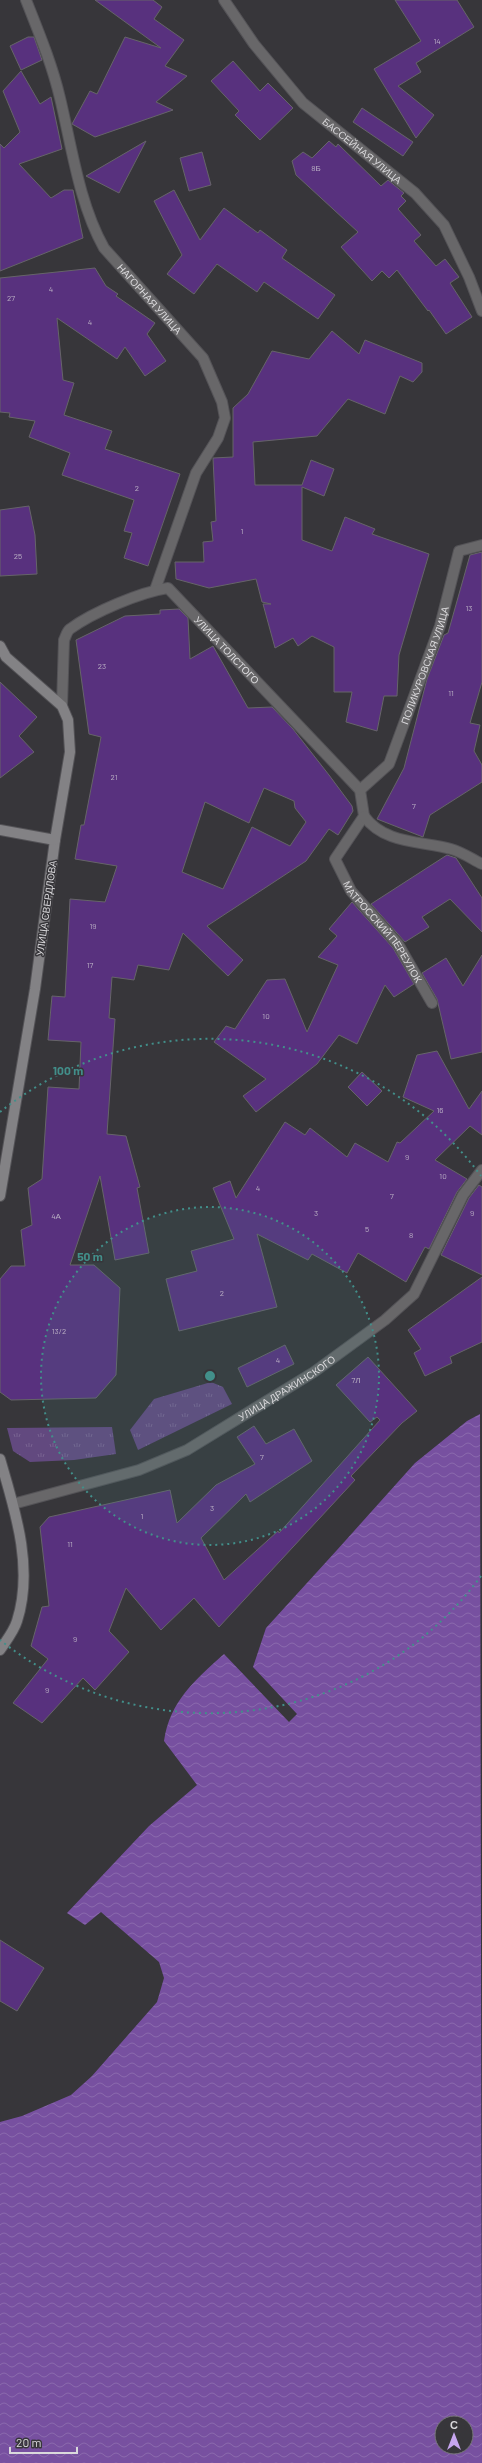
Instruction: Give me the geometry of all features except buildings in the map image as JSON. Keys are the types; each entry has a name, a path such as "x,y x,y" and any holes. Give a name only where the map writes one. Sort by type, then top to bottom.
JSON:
{"main road":[{"path":"0,646 6,657 62,706"},
{"name":"УЛИЦА СВЕРДЛОВА","path":"0,1196 35,989 55,840 70,752 68,720 62,706"},
{"path":"0,830 55,840"},
{"path":"0,1459 13,1504 21,1545 24,1588 17,1622 0,1650"}],"street":[{"name":"НАГОРНАЯ УЛИЦА","path":"26,0 50,60 74,160 93,228 104,248 203,358 222,402 225,418 218,438 196,473 155,590"},
{"name":"БАССЕЙНАЯ УЛИЦА","path":"224,0 254,44 303,102 415,193 444,225 469,276 482,311"},
{"name":"ПОЛИКУРОВСКАЯ УЛИЦА","path":"360,790 389,764 440,626 459,551 482,545"},
{"name":"УЛИЦА ТОЛСТОГО","path":"155,590 168,588 360,790"},
{"path":"62,706 64,640 69,630 118,604 155,590"},
{"path":"360,790 364,816 373,828 411,843 452,849 482,864"},
{"name":"МАТРОССКИЙ ПЕРЕУЛОК","path":"364,816 336,858 351,891 398,944 432,1003"},
{"name":"УЛИЦА ДРАЖИНСКОГО","path":"13,1504 139,1470 187,1450 314,1372 385,1320 414,1294 463,1195 482,1170"}],"green space":[{"path":"211,1382 223,1387 232,1404 138,1450 130,1430 154,1399"},
{"path":"112,1427 116,1454 74,1460 30,1462 13,1451 7,1428"}],"water":[{"path":"480,1414 482,2463 0,2463 0,2122 22,2116 71,2095 92,2076 157,2002 164,1978 159,1962 101,1912 85,1925 67,1913 149,1826 197,1785 164,1741 172,1714 185,1692 224,1654 289,1722 297,1714 253,1667 266,1628 415,1463 467,1421"}]}
